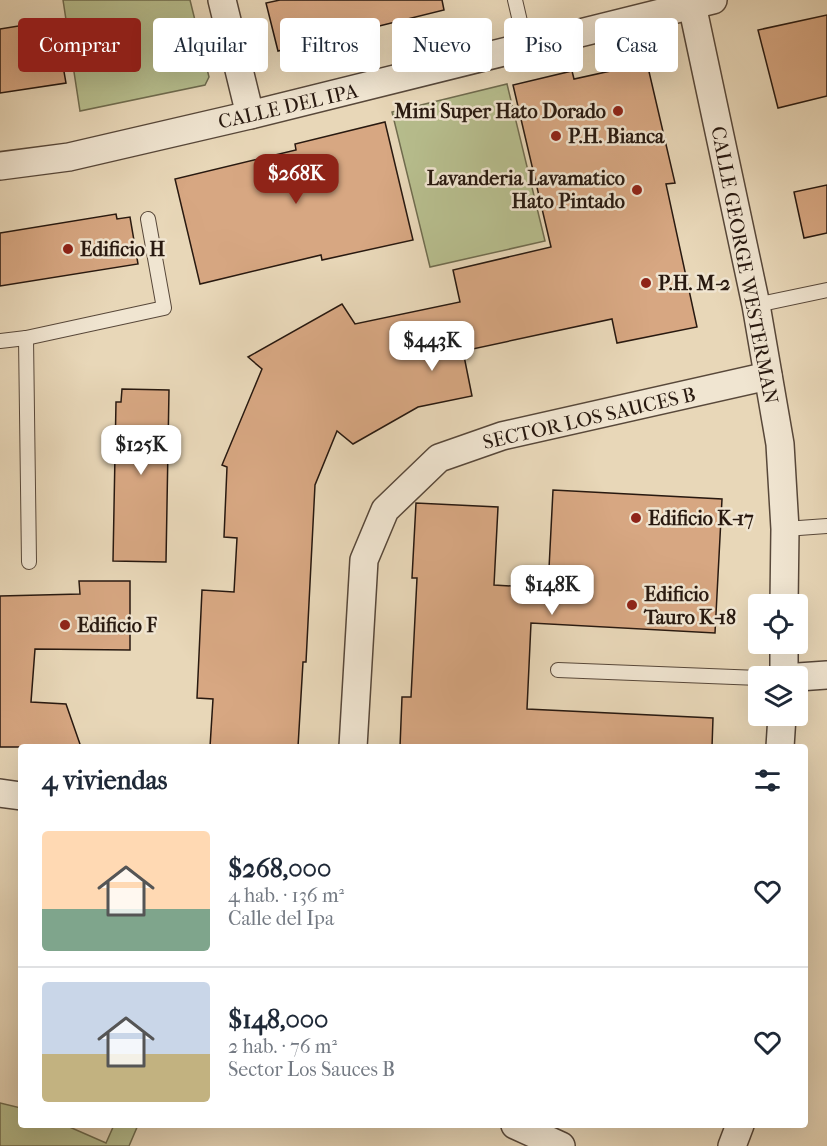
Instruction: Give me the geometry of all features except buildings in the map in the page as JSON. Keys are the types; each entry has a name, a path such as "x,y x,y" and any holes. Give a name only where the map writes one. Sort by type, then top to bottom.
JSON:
{"street":[{"path":"222,0 250,115"},
{"name":"CALLE DEL IPA","path":"583,32 699,2"},
{"name":"CALLE GEORGE WESTERMAN","path":"699,2 780,444 784,594"},
{"name":"CALLE DEL IPA","path":"0,166 69,157 504,52"},
{"name":"SECTOR LOS SAUCES B","path":"354,744 364,560 385,510 439,458 502,436 768,376"},
{"path":"808,676 827,675"},
{"path":"780,744 781,726"},
{"path":"0,793 18,796"},
{"path":"522,1128 561,1146"},
{"path":"732,1146 739,1128"}],"lane":[{"path":"515,0 519,18"},
{"path":"0,341 26,338 164,308 148,219"},
{"path":"756,305 827,290"},
{"path":"26,338 29,562"},
{"path":"784,529 827,526"},
{"path":"558,670 748,678"}],"green space":[{"path":"63,0 190,0 194,18 153,18 153,72 208,72 209,77 205,85 80,111 74,72 141,72 141,18 66,18"},
{"path":"507,84 545,241 430,267 392,112"},
{"path":"0,1103 18,1107 18,1128 72,1128 106,1143 113,1128 137,1128 129,1146 0,1146"}],"place":[{"name":"Mini Super Hato Dorado","path":"618,111"},
{"name":"P.H. Bianca","path":"556,136"},
{"name":"Lavanderia Lavamatico Hato Pintado","path":"637,190"},
{"name":"Edificio H","path":"68,249"},
{"name":"P.H. M-2","path":"646,283"},
{"name":"Edificio K-17","path":"636,518"},
{"name":"Edificio Tauro K-18","path":"632,605"},
{"name":"Edificio F","path":"65,625"}]}
